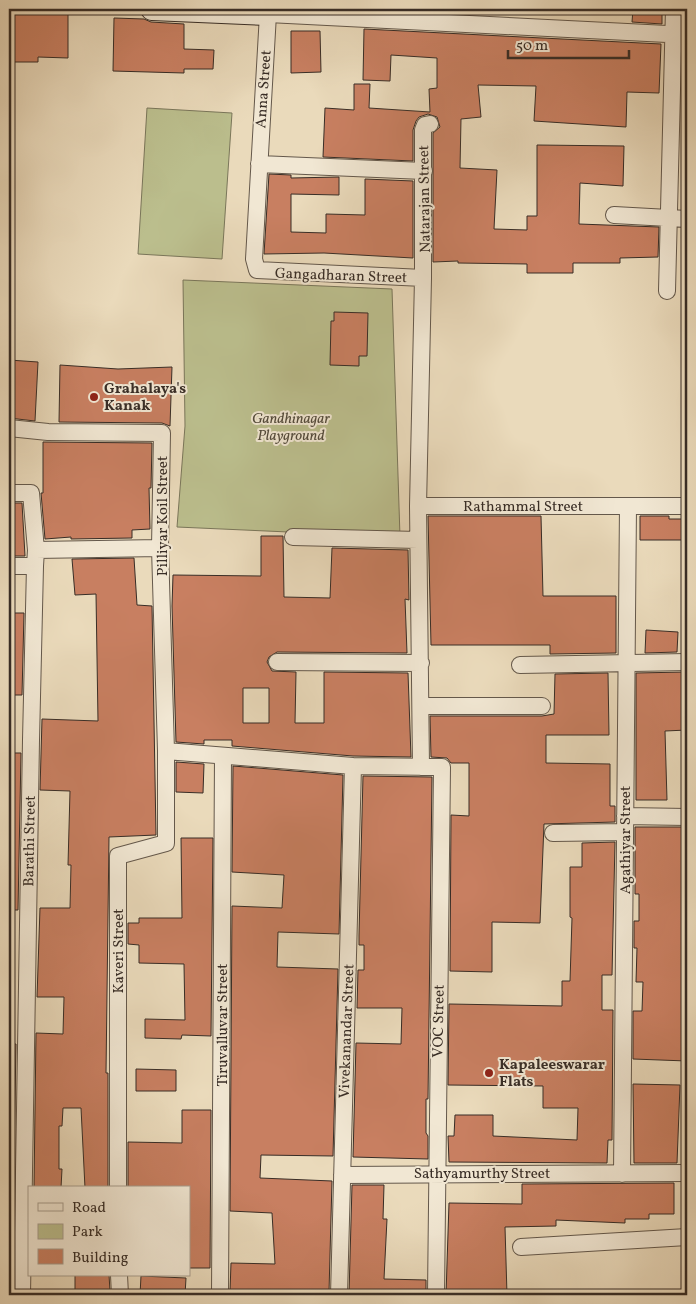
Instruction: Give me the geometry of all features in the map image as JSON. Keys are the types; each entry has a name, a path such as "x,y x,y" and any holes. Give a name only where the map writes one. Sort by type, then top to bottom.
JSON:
{"street":[{"path":"152,9 268,11 680,35"},
{"path":"667,292 667,219 680,35 674,9"},
{"name":"Anna Street","path":"259,164 268,11"},
{"name":"Natarajan Street","path":"423,278 423,130 430,124"},
{"path":"259,164 424,171"},
{"name":"Gangadharan Street","path":"259,164 254,259 257,270 423,278 418,506 421,766"},
{"path":"614,215 687,219"},
{"name":"Pilliyar Koil Street","path":"9,428 48,432 162,434 160,548 166,751"},
{"name":"Barathi Street","path":"9,493 30,493 36,558 26,1259 22,1295"},
{"name":"Rathammal Street","path":"418,506 687,506"},
{"name":"Agathiyar Street","path":"622,1174 625,665 628,506"},
{"path":"293,537 418,540"},
{"path":"9,566 36,558 160,548"},
{"path":"276,662 421,663"},
{"path":"520,665 625,665 687,662"},
{"path":"421,706 542,706"},
{"path":"166,751 353,766 421,766"},
{"name":"Kaveri Street","path":"118,1186 118,856 166,843 166,751"},
{"name":"Tiruvalluvar Street","path":"220,1295 224,756"},
{"name":"Vivekanandar Street","path":"339,1295 353,766"},
{"name":"VOC Street","path":"421,766 442,767 435,1173 436,1295"},
{"path":"625,816 687,817"},
{"path":"553,832 625,832"},
{"name":"Sathyamurthy Street","path":"342,1174 687,1173"},
{"path":"521,1248 687,1236"},
{"path":"119,1276 120,1295"}],"green space":[{"path":"147,108 232,113 222,259 138,254"},
{"name":"Gandhinagar Playground","path":"183,280 392,289 400,537 177,527 185,426"}],"building":[{"path":"633,9 662,9 662,24 632,22"},
{"path":"9,13 68,14 68,58 38,57 38,62 9,62"},
{"path":"114,18 144,19 151,22 184,24 184,49 214,50 213,69 184,69 184,73 113,71"},
{"path":"364,29 661,44 659,93 627,92 626,127 534,121 536,86 478,85 481,117 461,119 460,168 497,170 494,229 527,230 527,216 537,216 537,145 624,146 623,186 580,183 579,224 659,227 658,257 620,258 620,263 573,263 573,273 527,273 527,264 458,263 458,261 433,262 433,133 440,127 437,117 428,114 419,117 416,121 413,130 413,161 323,157 325,108 354,110 354,84 370,84 369,108 430,112 429,89 437,88 437,58 391,55 390,81 363,80"},
{"path":"291,31 320,31 321,72 291,73"},
{"path":"269,174 291,175 291,178 339,177 339,195 291,194 291,232 326,233 326,214 365,215 365,179 413,181 413,258 324,253 264,254"},
{"path":"334,312 368,313 367,356 359,356 359,366 330,365 331,321 334,321"},
{"path":"9,360 38,362 35,421 9,418"},
{"path":"60,365 118,369 172,367 170,426 162,423 59,422"},
{"path":"43,442 152,443 151,488 149,488 150,529 132,530 132,538 71,539 71,537 45,539 41,493 43,493"},
{"path":"9,503 22,503 25,556 9,556"},
{"path":"428,516 541,516 543,596 616,596 616,653 550,654 550,645 431,645"},
{"path":"640,516 669,516 669,519 687,519 687,540 640,540"},
{"path":"261,536 283,536 284,597 330,598 332,548 408,550 409,600 405,599 407,653 277,652 269,657 267,662 272,671 296,672 295,723 324,723 324,672 408,673 411,757 353,756 232,746 232,740 204,740 204,744 176,742 172,606 173,575 261,576","holes":["243,688 269,688 269,723 243,723"]},
{"path":"134,558 137,605 152,606 156,835 109,837 106,1073 108,1073 108,1186 85,1186 81,1108 63,1108 62,1126 59,1126 59,1169 62,1169 61,1186 34,1186 36,1033 63,1034 64,997 37,997 40,908 70,908 71,865 68,865 70,791 40,790 42,719 98,721 96,594 75,595 72,559"},
{"path":"9,613 24,613 22,695 9,695"},
{"path":"646,630 678,632 677,652 645,653"},
{"path":"686,672 687,730 665,731 667,800 636,800 636,673"},
{"path":"608,673 609,735 546,735 546,763 610,764 610,806 615,806 615,822 544,824 540,923 492,922 492,972 450,971 451,815 469,816 469,763 451,763 447,758 431,757 430,716 542,716 554,714 555,674"},
{"path":"9,753 21,753 18,910 9,910"},
{"path":"176,762 204,764 203,793 176,792"},
{"path":"233,766 343,775 339,934 278,932 277,967 338,969 333,1156 261,1155 260,1178 332,1181 329,1292 230,1292 231,1263 275,1264 272,1213 230,1211 232,906 282,908 284,875 232,872"},
{"path":"363,776 432,777 428,1099 426,1099 428,1159 353,1157 356,1043 401,1044 402,1008 357,1008 358,970 364,970 364,945 359,945"},
{"path":"635,827 687,827 687,1061 633,1059 633,1011 642,1011 643,982 636,982 637,948 634,948 634,921 639,921 639,894 635,894"},
{"path":"181,838 213,838 211,1036 182,1035 181,1039 145,1038 145,1019 185,1020 184,964 139,963 139,945 128,944 128,923 139,923 139,918 182,918"},
{"path":"615,842 612,975 602,975 602,1010 613,1010 612,1140 608,1140 607,1163 449,1162 448,1136 454,1136 455,1115 493,1115 493,1136 577,1140 578,1108 543,1108 543,1086 448,1085 449,1004 562,1006 562,981 570,981 572,918 570,917 570,867 582,867 582,843"},
{"path":"9,1044 16,1044 13,1212 9,1212"},
{"path":"136,1069 176,1070 176,1091 136,1091"},
{"path":"633,1084 680,1085 677,1163 634,1163"},
{"path":"182,1110 211,1110 210,1268 190,1268 190,1186 128,1186 128,1142 182,1143"},
{"path":"674,1183 674,1214 649,1214 649,1219 625,1219 625,1223 556,1220 556,1226 505,1227 507,1295 446,1295 449,1203 522,1204 522,1184"},
{"path":"352,1185 384,1185 383,1219 387,1219 384,1279 426,1280 426,1295 349,1295"},
{"path":"75,1276 109,1276 110,1291 75,1291"},
{"path":"141,1276 186,1278 185,1295 140,1295"}],"place":[{"name":"Grahalaya's Kanak","path":"94,397"},
{"name":"Kapaleeswarar Flats","path":"489,1073"}]}
